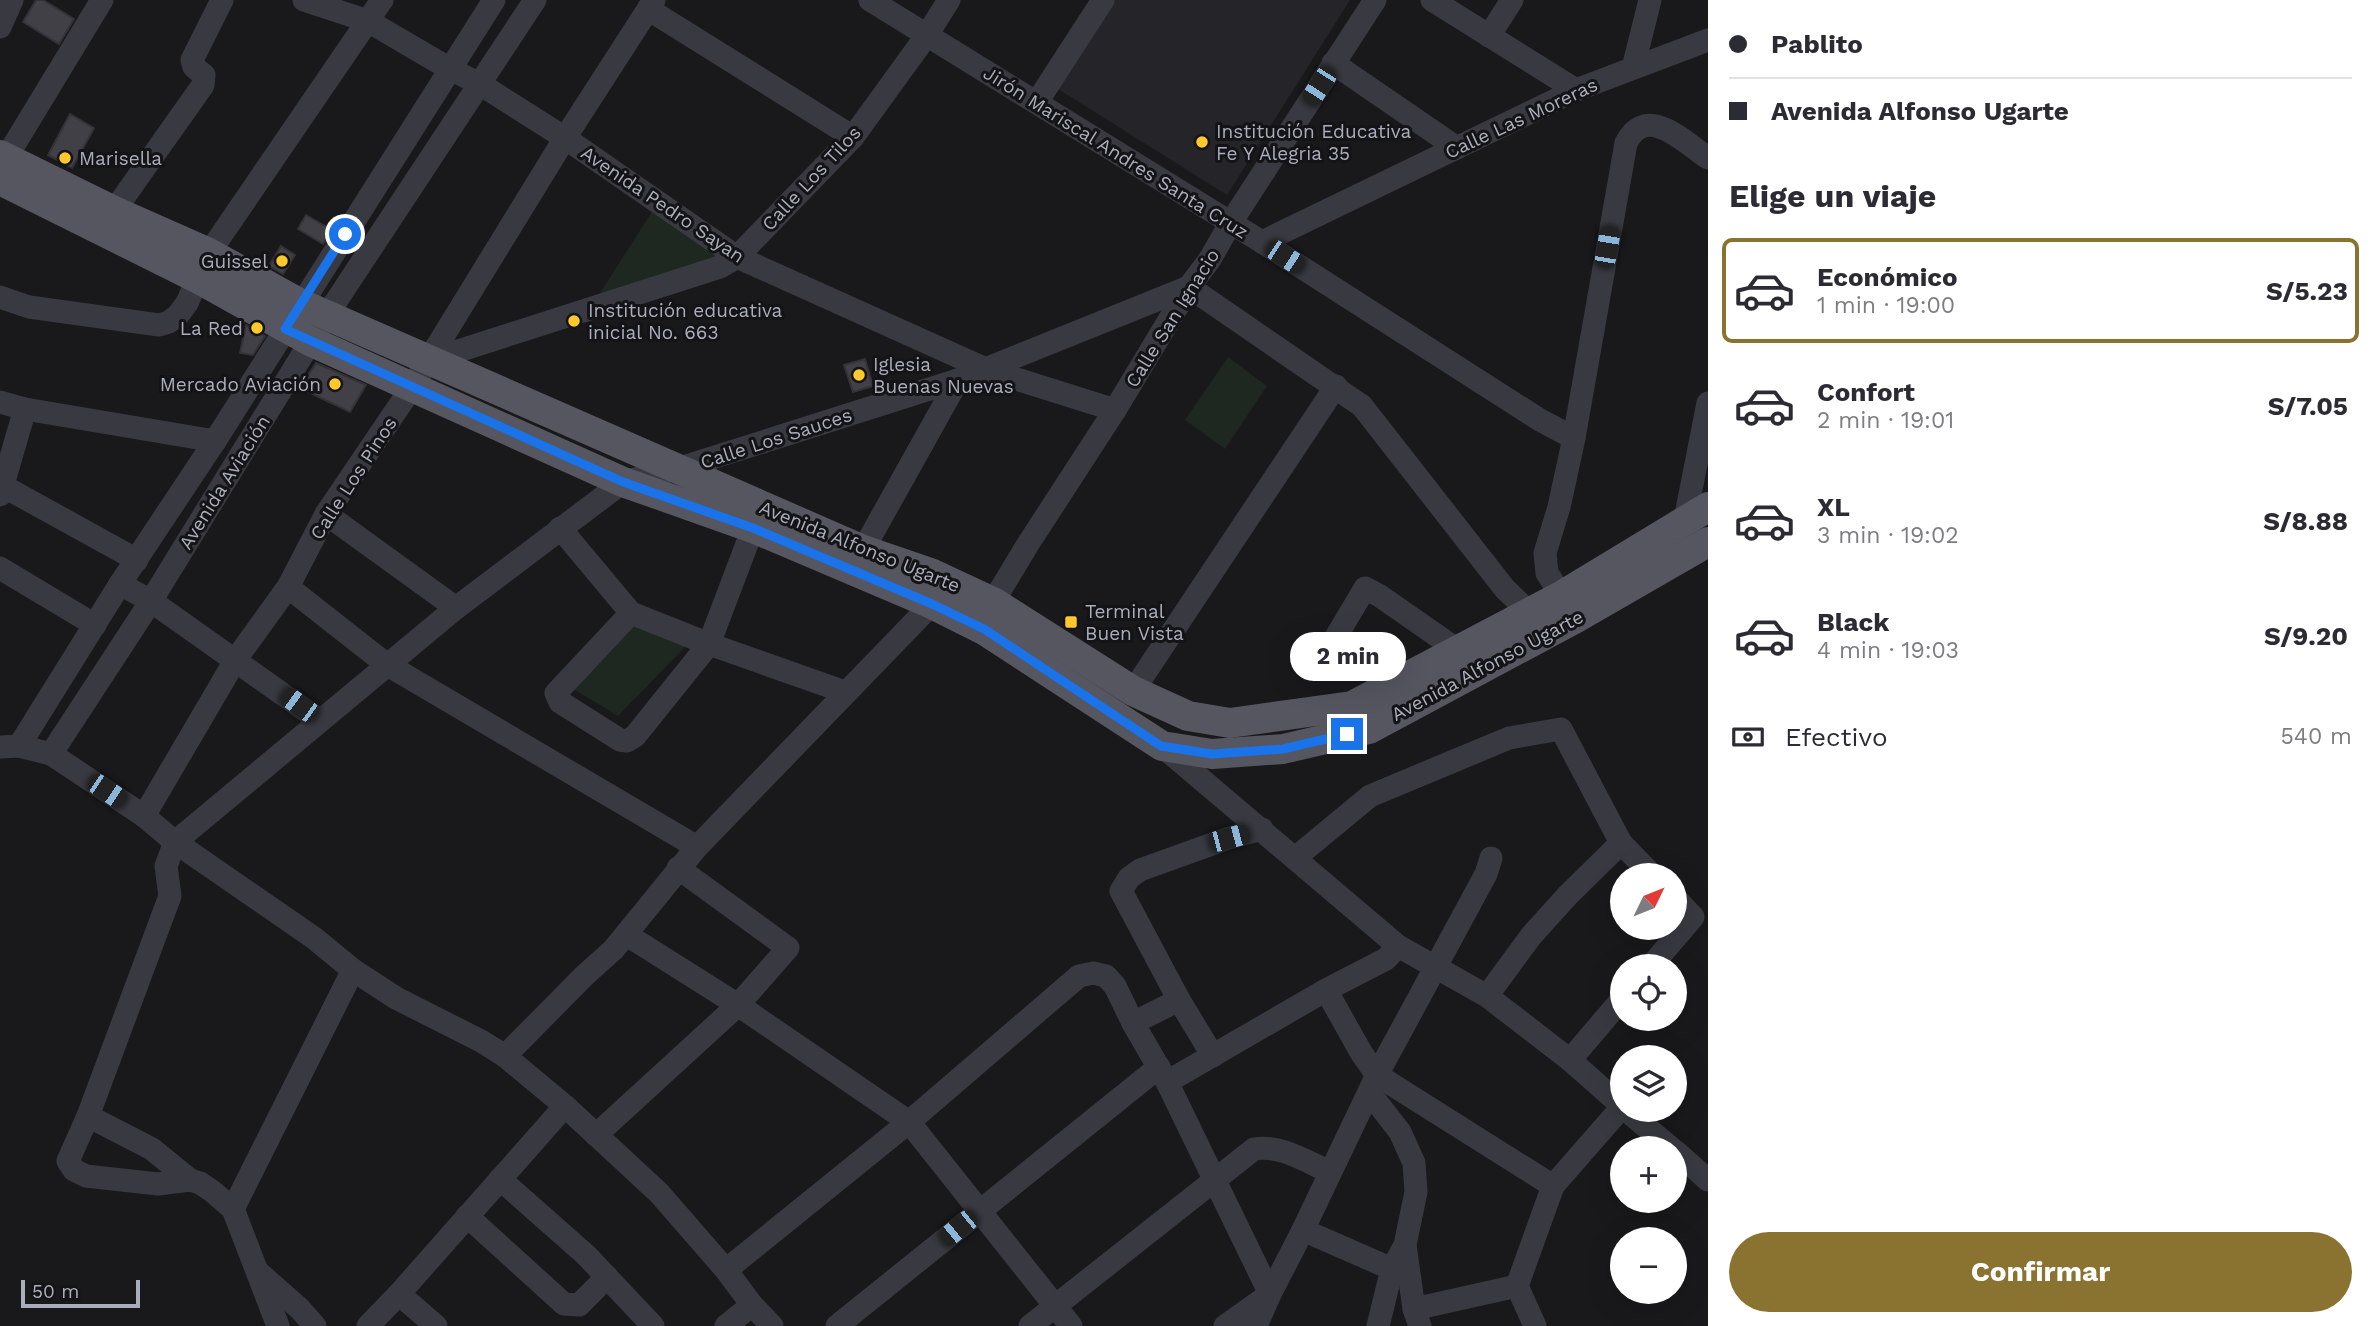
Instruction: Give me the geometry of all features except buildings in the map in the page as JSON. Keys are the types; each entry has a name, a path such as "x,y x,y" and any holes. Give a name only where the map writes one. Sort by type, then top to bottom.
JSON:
{"main road":[{"name":"Avenida Alfonso Ugarte","path":"2,164 114,211 412,387 623,482 753,528 984,629 1161,746 1212,754 1283,749 1369,729 1534,623"},
{"name":"Avenida Alfonso Ugarte","path":"2,164 203,265"},
{"name":"Avenida Alfonso Ugarte","path":"306,323 427,361 863,550 933,574 993,602 1133,691 1188,716 1230,723 1352,706 1458,651 1534,623 1708,542"},
{"name":"Avenida Alfonso Ugarte","path":"1569,607 1696,514"}],"street":[{"path":"0,27 12,0"},
{"path":"2,164 102,0"},
{"path":"114,211 203,85 204,75 194,67 194,54 222,0"},
{"name":"Avenida Pedro Sayan","path":"304,0 368,21 480,84 565,138 737,257 988,370 1115,410"},
{"path":"0,297 29,307 159,326 169,322 187,303 203,265 382,0"},
{"name":"Avenida Aviación","path":"51,754 151,601 450,69 494,0"},
{"name":"Avenida Aviación","path":"6,744 95,625 215,441 306,323 480,84 535,0"},
{"name":"Jirón Mariscal Andres Santa Cruz","path":"870,0 1574,439"},
{"name":"Calle Los Tilos","path":"427,361 720,267 737,257 853,138 949,0"},
{"path":"1037,102 1103,0"},
{"name":"Calle San Ignacio","path":"993,602 1115,410 1189,286 1210,259 1375,0"},
{"path":"1432,0 1576,90"},
{"path":"1489,36 1513,0"},
{"path":"1633,68 1650,0"},
{"path":"651,5 853,138"},
{"name":"Calle Los Pinos","path":"144,816 236,659 288,587 326,514 412,387 565,138 651,5"},
{"name":"Calle Las Moreras","path":"1262,242 1576,90 1708,40"},
{"path":"1334,63 1457,148"},
{"path":"1569,607 1547,573 1545,553 1559,507 1574,439 1626,143 1632,131 1642,124 1654,124 1708,158"},
{"path":"1189,286 1362,406 1534,623"},
{"name":"Calle Los Sauces","path":"623,482 677,469 988,370 1189,286"},
{"path":"863,550 958,380"},
{"path":"1133,691 1336,386"},
{"path":"0,402 25,409 215,441"},
{"path":"1696,514 1708,403"},
{"path":"25,409 2,490 137,560"},
{"path":"190,1180 158,1184 86,1176 69,1166 68,1161 88,1116 170,896 166,866 175,842 386,664 623,482"},
{"path":"326,514 456,608"},
{"path":"560,528 631,613 845,692"},
{"path":"631,613 556,693 560,702 620,740 627,741 635,736 709,644 753,528"},
{"path":"0,568 95,625"},
{"path":"120,584 151,601 320,720"},
{"path":"288,587 386,664 697,847"},
{"path":"1324,657 1365,588 1458,651"},
{"path":"505,1056 627,935 677,868 932,604"},
{"path":"1295,858 1370,796 1509,737 1560,729 1621,843 1640,863"},
{"path":"6,744 51,754 144,816 175,842 314,938 353,970 396,998 505,1056 565,1106 659,1194 772,1326"},
{"path":"1161,746 1398,946 1487,996 1570,1060 1610,1096"},
{"path":"1213,1056 1179,1000 1121,891 1129,878 1140,870 1262,829"},
{"path":"1487,996 1549,915 1621,843"},
{"path":"1256,1326 1373,1084 1486,874 1491,858"},
{"path":"596,1135 738,1005 788,948 677,868"},
{"path":"1687,911 1693,918 1687,925"},
{"path":"627,935 738,1005 909,1122 1071,1326"},
{"path":"1662,954 1674,940"},
{"path":"837,1326 978,1211 1163,1075 1213,1056 1326,990 1386,959 1398,946"},
{"path":"233,1209 353,970"},
{"path":"726,1270 909,1122 1079,976 1093,974 1106,976 1115,986 1163,1075 1270,1294"},
{"path":"1326,990 1362,1054 1373,1084 1414,1163 1416,1192 1405,1245 1392,1269 1378,1326"},
{"path":"1133,1023 1179,1000"},
{"path":"1570,1060 1610,1013"},
{"path":"1373,1084 1553,1186"},
{"path":"368,1326 565,1106"},
{"path":"88,1116 152,1149 190,1180 200,1183 233,1209 278,1326"},
{"path":"1535,1326 1517,1286 1553,1186 1611,1122"},
{"path":"1640,1122 1657,1136"},
{"path":"1030,1326 1254,1149 1266,1146 1276,1149 1330,1172"},
{"path":"1687,1162 1708,1180"},
{"path":"500,1179 586,1255 653,1326"},
{"path":"467,1216 564,1304 579,1305 607,1277"},
{"path":"1303,1230 1392,1269"},
{"path":"1405,1245 1417,1318 1517,1286"},
{"path":"256,1270 315,1326"},
{"path":"399,1294 436,1326"},
{"path":"1225,1326 1270,1294"},
{"path":"726,1326 752,1305"}],"shaded area":[{"name":"Institución Educativa Fe Y Alegria 35","path":"1114,0 1350,0 1227,195 1058,89"},
{"path":"653,210 721,256 595,301"},
{"path":"1228,357 1267,386 1225,449 1185,420"},
{"path":"634,624 688,644 618,716 565,684"}],"place":[{"name":"Institución Educativa Fe Y Alegria 35","path":"1202,142"},
{"name":"Marisella","path":"65,158"},
{"name":"Guissel","path":"282,261"},
{"name":"Institución educativa inicial No. 663","path":"574,321"},
{"name":"La Red","path":"257,328"},
{"name":"Iglesia Buenas Nuevas","path":"859,375"},
{"name":"Mercado Aviación","path":"335,384"},
{"name":"Terminal Buen Vista","path":"1071,622"}],"route":[{"path":"345,234 285,329 623,482 753,528 932,604 984,629 1161,746 1212,754 1283,749 1347,734"}]}
